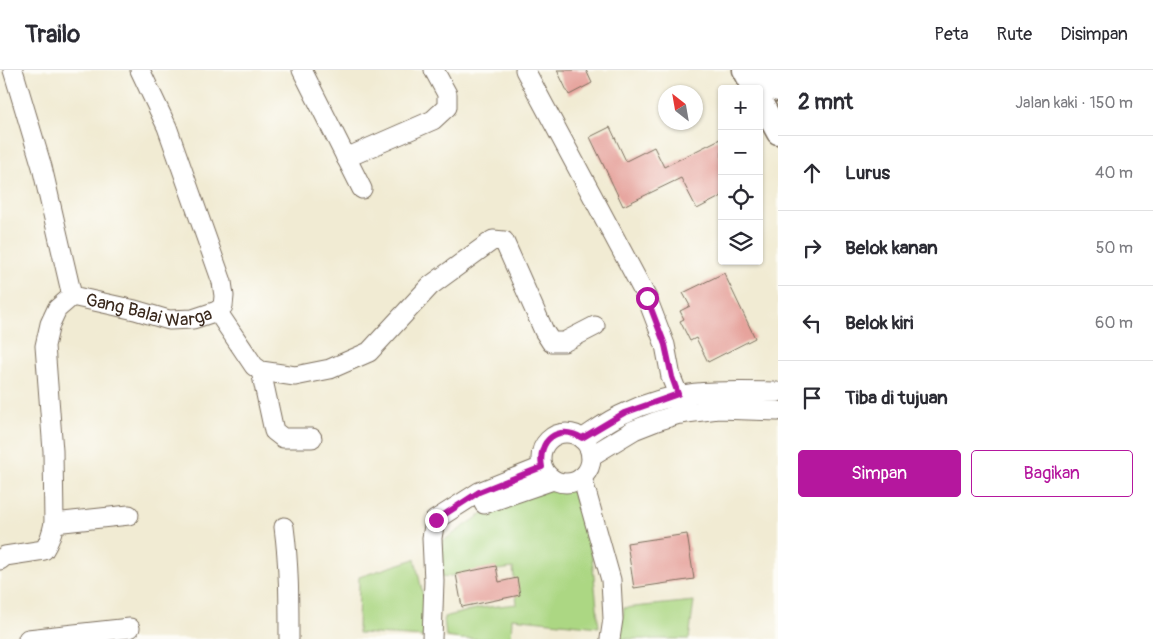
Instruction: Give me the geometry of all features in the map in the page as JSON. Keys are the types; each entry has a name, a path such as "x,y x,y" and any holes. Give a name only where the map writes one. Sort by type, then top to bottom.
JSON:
{"street":[{"path":"12,70 42,167 72,296"},
{"name":"Gang Balai Warga","path":"0,560 5,556 44,550 49,542 54,523 53,452 45,346 50,324 57,309 72,296 127,308 169,320 193,319 217,312 223,306 222,282 167,127 140,70"},
{"path":"303,70 362,189"},
{"path":"346,158 434,120 447,107 447,94 434,70"},
{"path":"525,70 647,298 665,345 682,414"},
{"path":"744,70 752,85"},
{"path":"767,70 778,90"},
{"path":"763,105 778,133"},
{"path":"217,312 254,366 261,372 296,376 330,369 369,352 430,286 494,240 504,241 544,331 551,342 564,342 595,326"},
{"path":"261,372 274,431 283,438 312,438"},
{"path":"582,438 624,413 678,394 717,390 778,392"},
{"path":"591,456 634,430 682,414 718,409 778,412"},
{"path":"565,433 574,434 582,438 590,449 591,456 591,464 582,477 573,482 563,483 548,474 540,458 542,448 548,440 555,435 565,433"},
{"path":"432,639 434,581 432,538 487,502 548,474"},
{"path":"582,477 611,580 613,619 610,639"},
{"path":"54,523 129,515"},
{"path":"284,527 288,560 288,639"},
{"path":"28,639 130,628"}],"green space":[{"path":"549,486 572,490 592,557 599,627 512,618 511,639 461,639 446,637 444,617 480,608 517,604 513,568 442,577 440,543 492,507"},
{"path":"415,559 426,609 426,637 358,633 359,577"},
{"path":"694,601 689,639 619,639 624,608"}],"building":[{"path":"557,70 586,70 592,83 569,95"},
{"path":"610,127 626,161 654,147 664,167 718,140 718,198 697,209 681,178 623,206 590,137"},
{"path":"724,273 755,338 708,362 696,338 690,341 680,321 684,319 680,311 690,306 683,293"},
{"path":"687,534 694,579 634,588 627,543"},
{"path":"496,566 499,582 517,578 520,595 462,607 456,574"}],"route":[{"path":"436,520 479,492 542,467 540,458 542,448 555,435 574,434 582,438 624,413 678,394 665,345 647,298"}]}
